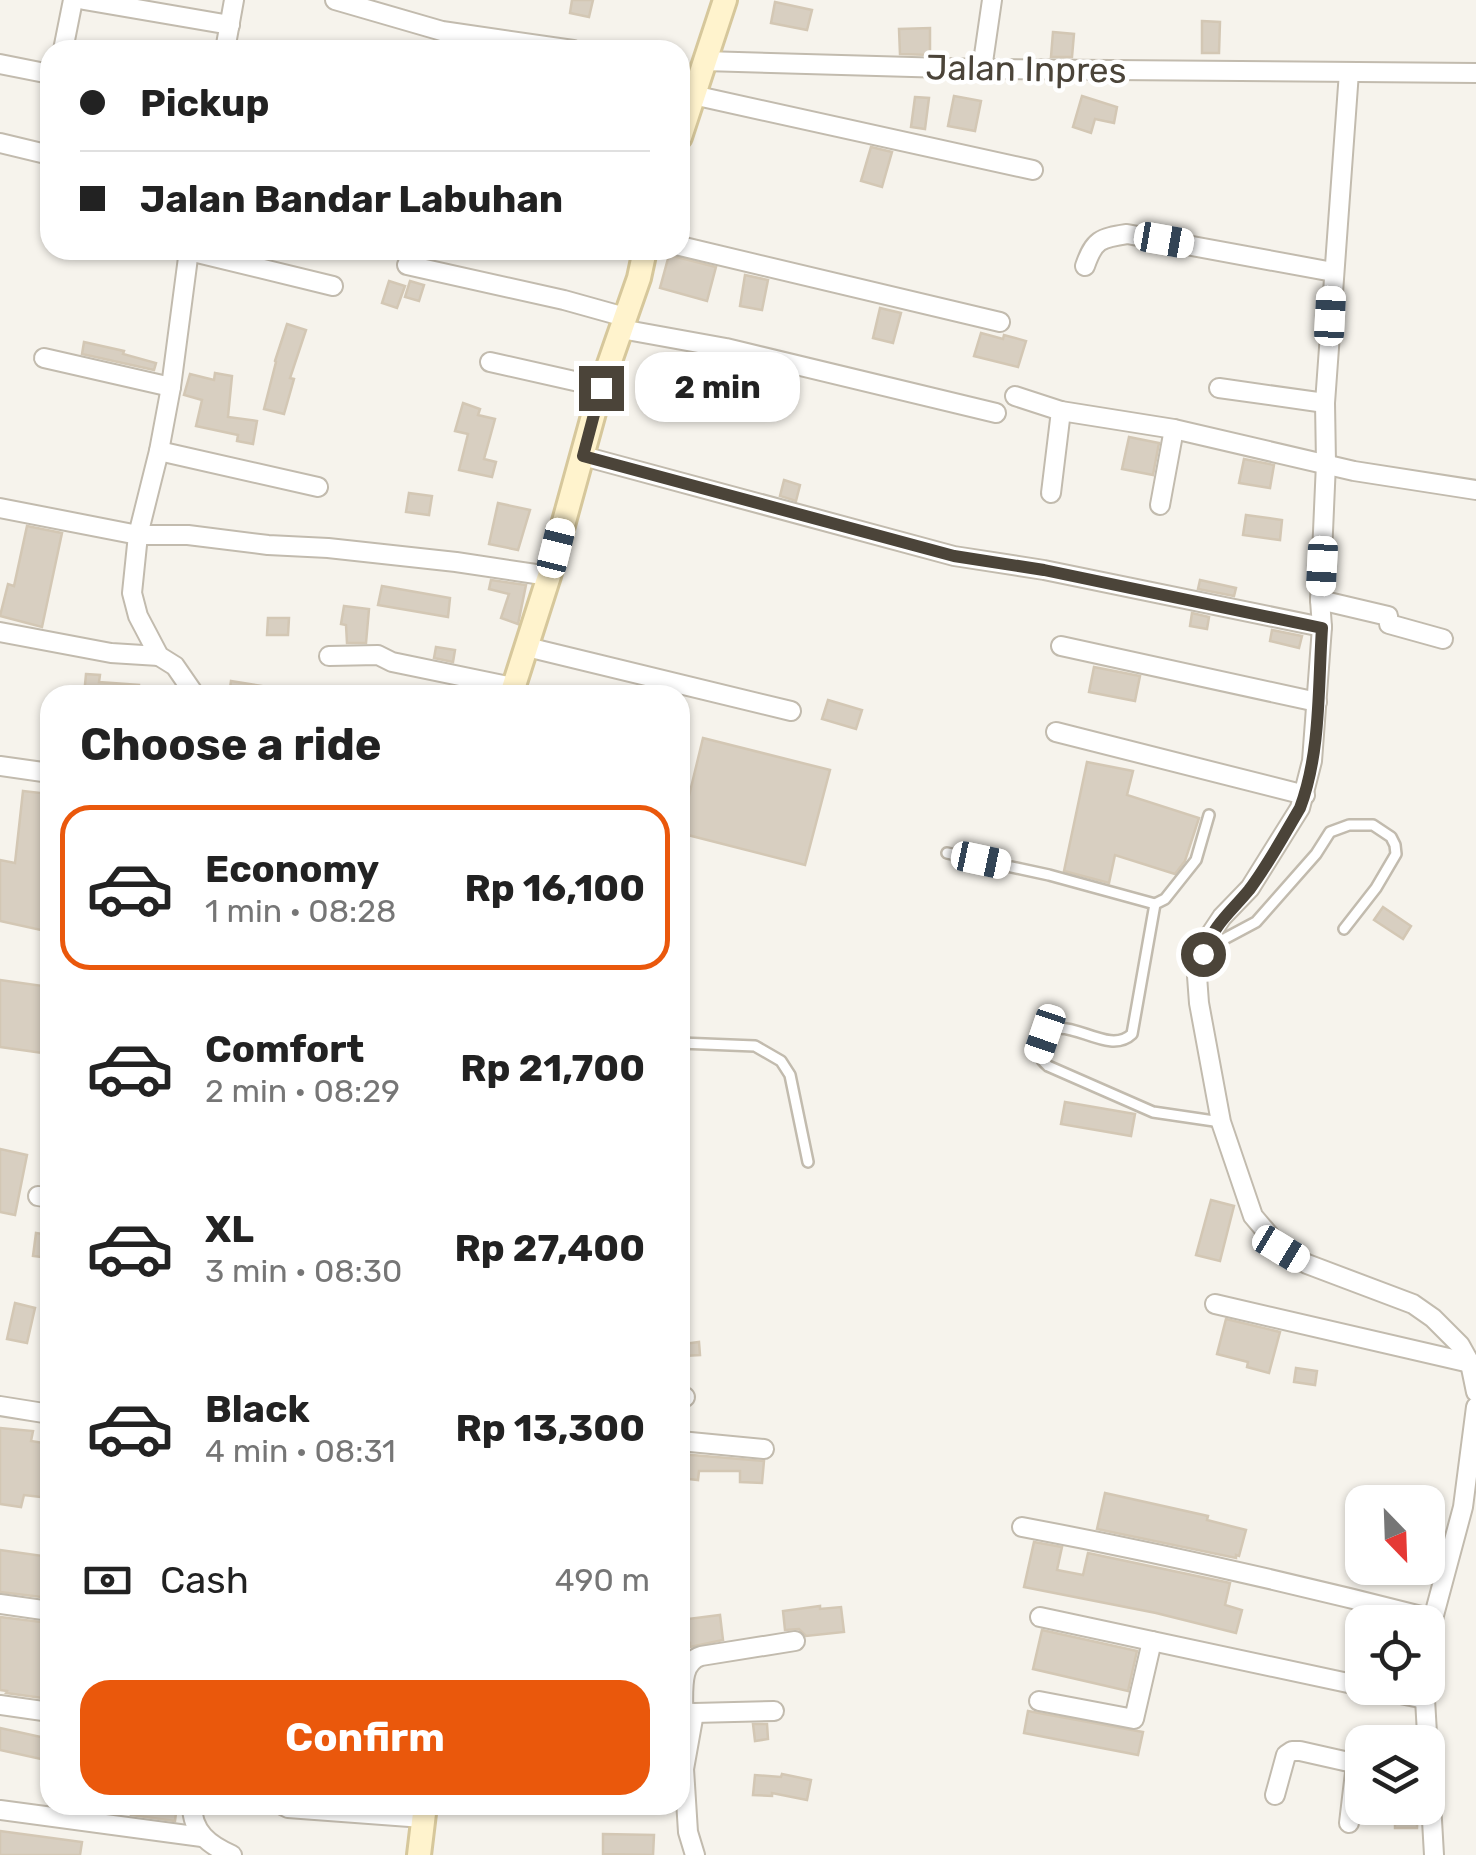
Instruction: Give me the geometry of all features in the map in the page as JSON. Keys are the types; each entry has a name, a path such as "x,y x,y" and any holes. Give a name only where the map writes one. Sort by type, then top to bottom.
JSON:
{"main road":[{"path":"690,88 704,61 722,1"},
{"path":"514,685 643,260"},
{"path":"420,1855 424,1815"}],"street":[{"path":"65,40 73,0"},
{"path":"84,0 230,25"},
{"path":"227,40 234,0"},
{"path":"334,0 442,31 504,40"},
{"path":"982,69 992,0"},
{"name":"Jalan Inpres","path":"704,61 982,69 1476,73"},
{"path":"0,64 40,72"},
{"path":"1349,72 1325,403 1322,628 1312,761 1300,808 1250,888 1210,935 1197,976 1199,1003 1221,1122 1254,1216 1281,1249 1307,1264 1413,1304 1450,1333 1470,1363 1476,1392"},
{"path":"690,88 1033,170"},
{"path":"0,143 40,153"},
{"path":"1085,266 1092,246 1105,238 1126,234 1333,272"},
{"path":"690,248 1000,322"},
{"path":"159,656 138,616 132,593 138,534 172,387 188,260"},
{"path":"229,260 333,286"},
{"path":"406,265 564,300 623,323 996,413"},
{"path":"44,358 172,387"},
{"path":"490,362 601,388"},
{"path":"1219,388 1325,403"},
{"path":"1015,396 1062,411 1174,429 1354,471 1476,490"},
{"path":"1051,493 1062,411"},
{"path":"1160,505 1174,429"},
{"path":"159,451 318,487"},
{"path":"583,456 954,556 1044,570 1322,628"},
{"path":"0,508 138,534 328,548 549,576"},
{"path":"1320,600 1388,616 1389,624 1442,639"},
{"path":"0,632 110,653 159,656 176,666 188,685"},
{"path":"527,646 685,685"},
{"path":"1061,646 1318,702"},
{"path":"329,656 378,655 392,662 487,685"},
{"path":"690,686 791,711"},
{"path":"1056,732 1305,795"},
{"path":"0,766 40,772"},
{"path":"1215,1304 1470,1363"},
{"path":"0,1406 40,1412"},
{"path":"1437,1605 1463,1507 1476,1407"},
{"path":"690,1442 764,1449"},
{"path":"1022,1527 1379,1605"},
{"path":"0,1604 40,1610"},
{"path":"1040,1618 1345,1682"},
{"path":"690,1662 796,1640"},
{"path":"1039,1701 1134,1718 1152,1641"},
{"path":"0,1705 40,1711"},
{"path":"690,1712 774,1711"},
{"path":"1275,1796 1286,1755 1292,1751 1345,1762"},
{"path":"0,1810 202,1837 232,1855"},
{"path":"192,1815 202,1837"},
{"path":"687,1815 695,1855"},
{"path":"1432,1825 1434,1855"}],"lane":[{"path":"947,853 1155,904 1165,899 1196,860 1208,815"},
{"path":"1203,954 1256,922 1316,854 1330,832 1349,825 1372,824 1392,837 1396,854 1344,929"},
{"path":"1155,904 1132,1034 1117,1043 1061,1028 1051,1029 1038,1053 1040,1060 1152,1112 1221,1122"},
{"path":"690,1043 755,1046 780,1062 790,1075 808,1162"}],"building":[{"path":"572,0 593,0 589,17 570,13"},
{"path":"775,2 812,10 807,30 771,23"},
{"path":"1202,21 1220,22 1219,53 1202,53"},
{"path":"930,28 930,55 900,54 899,29"},
{"path":"1053,32 1074,34 1072,57 1051,57"},
{"path":"954,96 981,101 975,131 948,126"},
{"path":"1082,96 1117,107 1114,123 1095,119 1091,133 1073,127"},
{"path":"915,97 929,98 925,129 911,127"},
{"path":"871,147 892,152 882,187 861,181"},
{"path":"668,260 689,260 716,267 707,301 660,288"},
{"path":"745,275 768,280 762,310 740,306"},
{"path":"389,281 405,286 397,308 382,303"},
{"path":"410,281 424,285 419,301 405,297"},
{"path":"880,308 901,313 893,343 873,338"},
{"path":"287,324 306,330 290,378 294,379 284,414 264,409"},
{"path":"981,333 1026,341 1018,367 974,356"},
{"path":"84,342 156,363 154,370 82,354"},
{"path":"666,354 689,362 681,387 658,380"},
{"path":"215,373 232,376 228,417 257,421 253,444 237,441 238,435 196,426 202,400 184,395 190,374 214,380"},
{"path":"463,403 480,409 478,415 495,419 484,459 496,462 492,477 459,470 468,434 455,431"},
{"path":"1129,437 1159,443 1153,475 1122,469"},
{"path":"1244,459 1274,465 1270,488 1239,483"},
{"path":"784,480 800,485 796,501 780,496"},
{"path":"409,493 432,496 429,515 406,512"},
{"path":"498,503 530,510 518,550 489,544"},
{"path":"1246,515 1282,520 1280,540 1243,535"},
{"path":"27,526 62,533 42,627 0,616 8,584 14,586"},
{"path":"491,580 526,585 518,624 501,618 509,594 489,589"},
{"path":"1200,580 1236,588 1234,596 1198,589"},
{"path":"382,586 450,598 448,617 378,605"},
{"path":"344,606 369,609 366,643 347,643 346,625 341,624"},
{"path":"1192,613 1209,617 1207,629 1190,626"},
{"path":"268,618 289,618 288,635 267,635"},
{"path":"1272,630 1302,636 1299,648 1270,641"},
{"path":"436,647 455,650 453,662 434,658"},
{"path":"1094,667 1140,676 1135,701 1089,692"},
{"path":"86,674 100,675 99,682 139,685 85,685"},
{"path":"828,700 862,710 856,729 822,719"},
{"path":"703,738 830,770 805,865 690,836 690,792"},
{"path":"1087,762 1133,771 1127,795 1199,818 1185,861 1175,874 1115,855 1109,883 1064,871"},
{"path":"23,791 40,793 40,930 0,921 0,860 15,863"},
{"path":"1383,907 1411,926 1403,939 1374,920"},
{"path":"0,980 40,986 40,1053 0,1047"},
{"path":"1065,1102 1135,1114 1131,1136 1061,1124"},
{"path":"0,1149 27,1155 15,1215 0,1212"},
{"path":"1211,1200 1234,1206 1220,1261 1196,1255"},
{"path":"36,1233 40,1234 40,1257 33,1256"},
{"path":"15,1303 35,1308 27,1343 7,1339"},
{"path":"1226,1319 1280,1332 1269,1373 1247,1367 1248,1362 1217,1354"},
{"path":"699,1342 700,1355 690,1356 690,1343"},
{"path":"1296,1368 1317,1371 1315,1385 1294,1382"},
{"path":"0,1428 33,1431 31,1441 40,1442 40,1497 24,1495 21,1507 0,1504"},
{"path":"690,1455 764,1461 762,1483 740,1482 740,1471 699,1471 698,1480 690,1479"},
{"path":"1105,1493 1208,1516 1207,1520 1246,1530 1239,1556 1097,1529"},
{"path":"1034,1542 1062,1547 1057,1570 1083,1575 1088,1553 1230,1583 1225,1605 1242,1610 1236,1633 1024,1587"},
{"path":"0,1550 40,1556 40,1597 0,1592"},
{"path":"841,1607 844,1632 806,1636 799,1629 785,1630 783,1611"},
{"path":"720,1615 723,1640 690,1647 690,1619"},
{"path":"0,1617 40,1622 40,1698 0,1690"},
{"path":"1042,1630 1137,1651 1128,1691 1033,1669"},
{"path":"1028,1711 1143,1732 1138,1755 1024,1733"},
{"path":"753,1724 767,1724 768,1739 755,1741"},
{"path":"0,1728 40,1737 40,1759 0,1750"},
{"path":"782,1774 811,1780 807,1800 772,1793 753,1795 755,1775"},
{"path":"131,1815 176,1815 175,1821"},
{"path":"1395,1825 1417,1825 1417,1828"},
{"path":"0,1831 82,1842 80,1855 0,1855"},
{"path":"603,1834 654,1835 653,1855 603,1854"}],"route":[{"path":"601,388 583,456 954,556 1044,570 1322,628 1312,761 1305,795 1250,888 1210,935 1203,954"}]}
